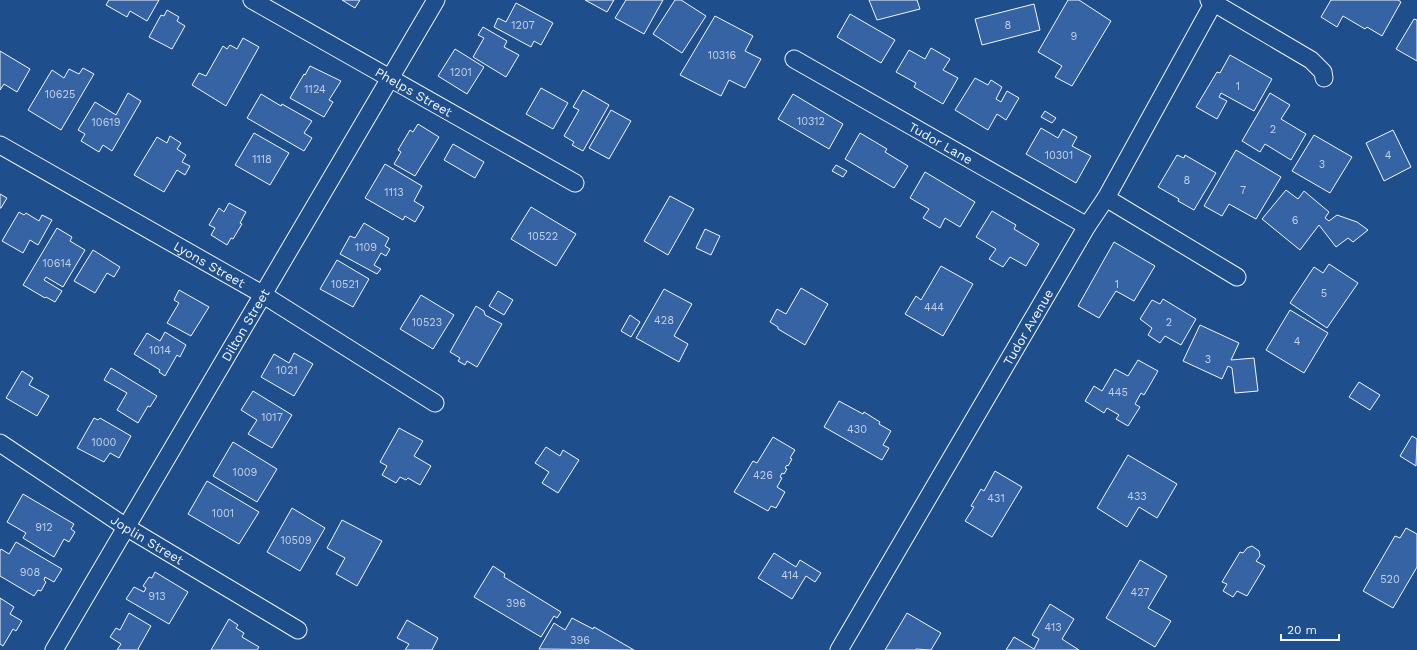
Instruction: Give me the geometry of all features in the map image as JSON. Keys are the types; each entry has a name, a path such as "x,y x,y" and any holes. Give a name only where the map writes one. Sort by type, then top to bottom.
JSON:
{"street":[{"name":"Phelps Street","path":"252,0 575,183"},
{"name":"Dilton Street","path":"54,650 436,0"},
{"path":"1211,1 1311,60 1323,72 1324,78"},
{"name":"Tudor Avenue","path":"839,650 1087,226 1106,198 1211,1"},
{"name":"Tudor Lane","path":"794,59 1087,226"},
{"name":"Lyons Street","path":"0,145 262,294 435,402"},
{"path":"1106,198 1237,278"},
{"name":"Joplin Street","path":"0,443 126,527 298,630"}],"building":[{"path":"109,0 159,0 147,21 130,11 127,17 106,5"},
{"path":"342,0 360,0 355,8"},
{"path":"585,0 614,0 607,12"},
{"path":"626,0 663,0 644,34 615,18"},
{"path":"675,0 681,0 706,16 682,53 653,34"},
{"path":"869,0 917,0 920,9 877,20"},
{"path":"1068,0 1079,0 1111,21 1072,86 1055,77 1062,66 1038,52"},
{"path":"1331,0 1398,0 1401,2 1382,36 1367,27 1365,29 1343,16 1337,27 1321,17"},
{"path":"516,3 553,23 541,45 534,41 531,47 494,27 498,18 506,22"},
{"path":"1034,4 1040,30 982,45 975,19"},
{"path":"167,10 179,17 177,21 185,26 172,49 149,37 161,15 164,16"},
{"path":"850,14 895,40 881,63 837,37"},
{"path":"715,16 753,36 745,51 761,59 745,88 729,80 721,96 680,75"},
{"path":"1414,19 1417,20 1417,61 1396,49"},
{"path":"483,27 507,41 504,47 519,55 506,77 473,57 484,38 478,35"},
{"path":"243,38 259,47 226,106 192,85 199,73 206,76 223,46 227,49 230,45 237,49"},
{"path":"931,48 950,59 943,70 958,78 943,104 914,87 916,83 896,72 909,50 925,59"},
{"path":"455,49 484,67 467,94 438,76"},
{"path":"0,51 30,69 17,92 4,84 0,90"},
{"path":"1230,55 1272,79 1254,111 1221,93 1219,97 1227,101 1217,119 1196,107 1217,72 1220,73"},
{"path":"310,66 341,81 329,100 333,102 324,117 290,98"},
{"path":"83,68 94,74 61,130 28,110 52,70 64,78 69,69 79,74"},
{"path":"975,78 988,85 991,80 1002,87 996,99 1001,102 1007,91 1019,98 1006,120 997,114 988,130 955,110"},
{"path":"541,88 568,103 553,129 526,114"},
{"path":"583,90 609,105 583,151 572,145 574,142 564,136 579,110 573,107"},
{"path":"128,93 141,101 112,151 103,145 99,152 81,141 85,134 78,130 95,102 116,115"},
{"path":"1270,93 1290,105 1281,119 1306,134 1291,160 1265,144 1260,152 1242,141"},
{"path":"261,94 281,106 282,104 312,121 304,133 312,138 304,151 247,118"},
{"path":"793,94 843,124 829,149 778,119"},
{"path":"611,110 631,121 609,159 589,148"},
{"path":"1045,111 1056,118 1052,123 1041,117"},
{"path":"418,124 439,137 415,176 394,164 401,152 398,150 410,130 413,132"},
{"path":"1041,128 1058,138 1063,129 1077,137 1072,146 1091,156 1076,183 1026,154"},
{"path":"1393,130 1411,167 1384,181 1366,143"},
{"path":"254,133 289,153 270,185 235,165"},
{"path":"860,133 887,149 885,152 908,166 894,188 845,159"},
{"path":"1314,135 1352,157 1330,193 1292,171"},
{"path":"170,136 181,143 177,149 186,155 182,162 190,166 185,175 177,170 164,192 134,175 157,137 167,143"},
{"path":"453,144 484,162 475,178 444,160"},
{"path":"1236,150 1281,177 1256,219 1229,204 1222,216 1204,206"},
{"path":"1177,155 1184,158 1185,155 1216,173 1194,210 1158,187"},
{"path":"385,164 422,186 414,201 424,207 415,222 405,216 403,220 365,198"},
{"path":"836,165 847,171 843,177 832,171"},
{"path":"925,172 975,202 960,227 945,218 940,228 923,218 929,209 910,198"},
{"path":"1286,190 1298,199 1304,191 1329,212 1325,218 1329,221 1337,215 1357,222 1368,230 1353,242 1348,238 1336,247 1319,225 1300,250 1262,219"},
{"path":"0,194 7,198 1,208 0,208"},
{"path":"670,196 694,209 668,255 644,241"},
{"path":"229,203 246,212 240,223 242,224 233,239 231,238 227,245 211,235 215,228 209,225 219,208 224,212"},
{"path":"531,207 576,234 556,266 511,239"},
{"path":"992,211 1016,225 1014,229 1039,244 1026,266 1010,257 1003,267 989,259 996,249 976,237"},
{"path":"19,212 24,215 26,213 39,221 42,215 52,220 38,245 30,240 23,253 2,241"},
{"path":"364,223 389,238 385,246 390,249 386,256 381,253 374,265 381,269 377,274 340,254 350,236 355,238"},
{"path":"57,228 72,237 70,241 85,250 63,287 46,277 44,280 62,291 55,302 23,285"},
{"path":"705,229 720,236 711,255 696,248"},
{"path":"1114,242 1155,266 1134,301 1116,291 1099,318 1078,306"},
{"path":"93,250 120,267 114,277 107,273 95,293 74,281"},
{"path":"337,260 369,279 353,307 320,289"},
{"path":"1329,264 1358,283 1327,328 1290,303 1314,267 1323,273"},
{"path":"941,266 973,284 943,336 905,314 916,296 921,300"},
{"path":"801,288 828,304 805,345 778,329 778,327 770,322 777,309 786,314"},
{"path":"664,289 692,304 674,336 688,344 679,362 636,338"},
{"path":"179,290 209,307 191,336 167,323 179,303 174,300"},
{"path":"498,291 513,300 504,315 489,306"},
{"path":"421,295 454,315 433,349 400,329"},
{"path":"1163,299 1196,319 1181,345 1165,336 1160,343 1148,335 1152,328 1140,319 1152,300 1160,304"},
{"path":"476,306 484,311 485,315 502,324 477,367 467,361 465,365 458,361 460,358 450,352"},
{"path":"1290,310 1328,333 1304,373 1266,350"},
{"path":"630,315 640,322 631,337 621,331"},
{"path":"1200,325 1239,343 1231,360 1254,358 1258,391 1235,393 1232,368 1228,366 1222,379 1183,361"},
{"path":"165,332 186,345 180,357 177,355 165,376 159,372 160,370 134,354 147,333 160,341"},
{"path":"294,353 313,364 294,396 261,377 274,354 289,363"},
{"path":"1138,360 1158,371 1144,395 1141,393 1135,404 1140,407 1128,426 1116,419 1119,415 1107,408 1104,413 1085,401 1094,386 1102,391 1115,369 1128,376"},
{"path":"111,368 157,396 150,407 148,406 138,423 117,410 127,393 104,380"},
{"path":"22,371 33,378 29,385 49,396 37,416 6,398"},
{"path":"1359,382 1380,395 1370,410 1349,397"},
{"path":"253,391 292,415 272,448 248,434 257,420 241,410"},
{"path":"839,401 863,414 864,412 891,431 883,445 889,448 882,460 824,427"},
{"path":"94,418 98,420 100,418 131,436 119,458 110,453 104,462 77,448"},
{"path":"399,428 423,441 414,456 431,466 420,485 408,478 406,480 400,477 396,483 382,475 387,466 380,462"},
{"path":"1412,436 1417,439 1416,466 1400,456"},
{"path":"773,437 795,450 790,458 792,459 785,468 787,469 780,477 782,478 777,487 785,492 776,508 771,506 768,511 734,492 753,461 757,463"},
{"path":"233,442 277,469 257,502 213,476"},
{"path":"546,447 560,456 563,450 579,460 558,493 542,483 549,472 535,463"},
{"path":"1128,455 1177,484 1157,518 1139,507 1127,527 1097,508"},
{"path":"995,471 1022,487 992,537 965,521 974,507 971,506 981,489 984,491"},
{"path":"207,481 259,512 239,544 188,514"},
{"path":"23,494 74,524 71,529 75,532 69,542 64,539 54,557 23,538 26,533 7,522"},
{"path":"292,508 325,528 300,571 267,552"},
{"path":"342,520 382,541 357,586 336,574 345,558 327,548"},
{"path":"1406,528 1417,534 1417,567 1393,608 1363,591 1395,536 1400,538"},
{"path":"16,542 62,569 54,582 45,577 44,580 46,582 41,591 38,590 34,596 0,576 0,551 1,549 9,554"},
{"path":"1252,546 1259,551 1260,556 1256,561 1265,566 1247,596 1237,591 1233,597 1223,591 1227,584 1222,582 1240,552 1243,553 1247,548"},
{"path":"774,553 796,567 800,560 821,573 815,582 806,576 792,599 758,578"},
{"path":"1140,560 1167,576 1148,608 1171,621 1155,647 1106,618"},
{"path":"493,566 505,574 504,577 561,612 557,618 554,616 541,637 474,597"},
{"path":"155,572 188,592 169,624 126,599 134,587 144,592 146,588 143,586 149,577 152,578"},
{"path":"0,598 14,607 10,614 22,621 16,631 13,629 3,646 0,644"},
{"path":"1050,604 1074,619 1062,639 1079,650 1006,650 1014,637 1034,649 1039,639 1032,635"},
{"path":"129,613 151,626 138,649 139,650 117,650 121,644 110,637 116,628 120,630"},
{"path":"907,613 941,633 931,650 885,650"},
{"path":"572,618 593,629 594,627 634,650 539,649 554,623 565,630"},
{"path":"229,619 238,625 236,628 244,633 242,637 259,647 257,650 211,650"},
{"path":"407,620 438,638 432,650 405,650 409,644 397,638"}]}
